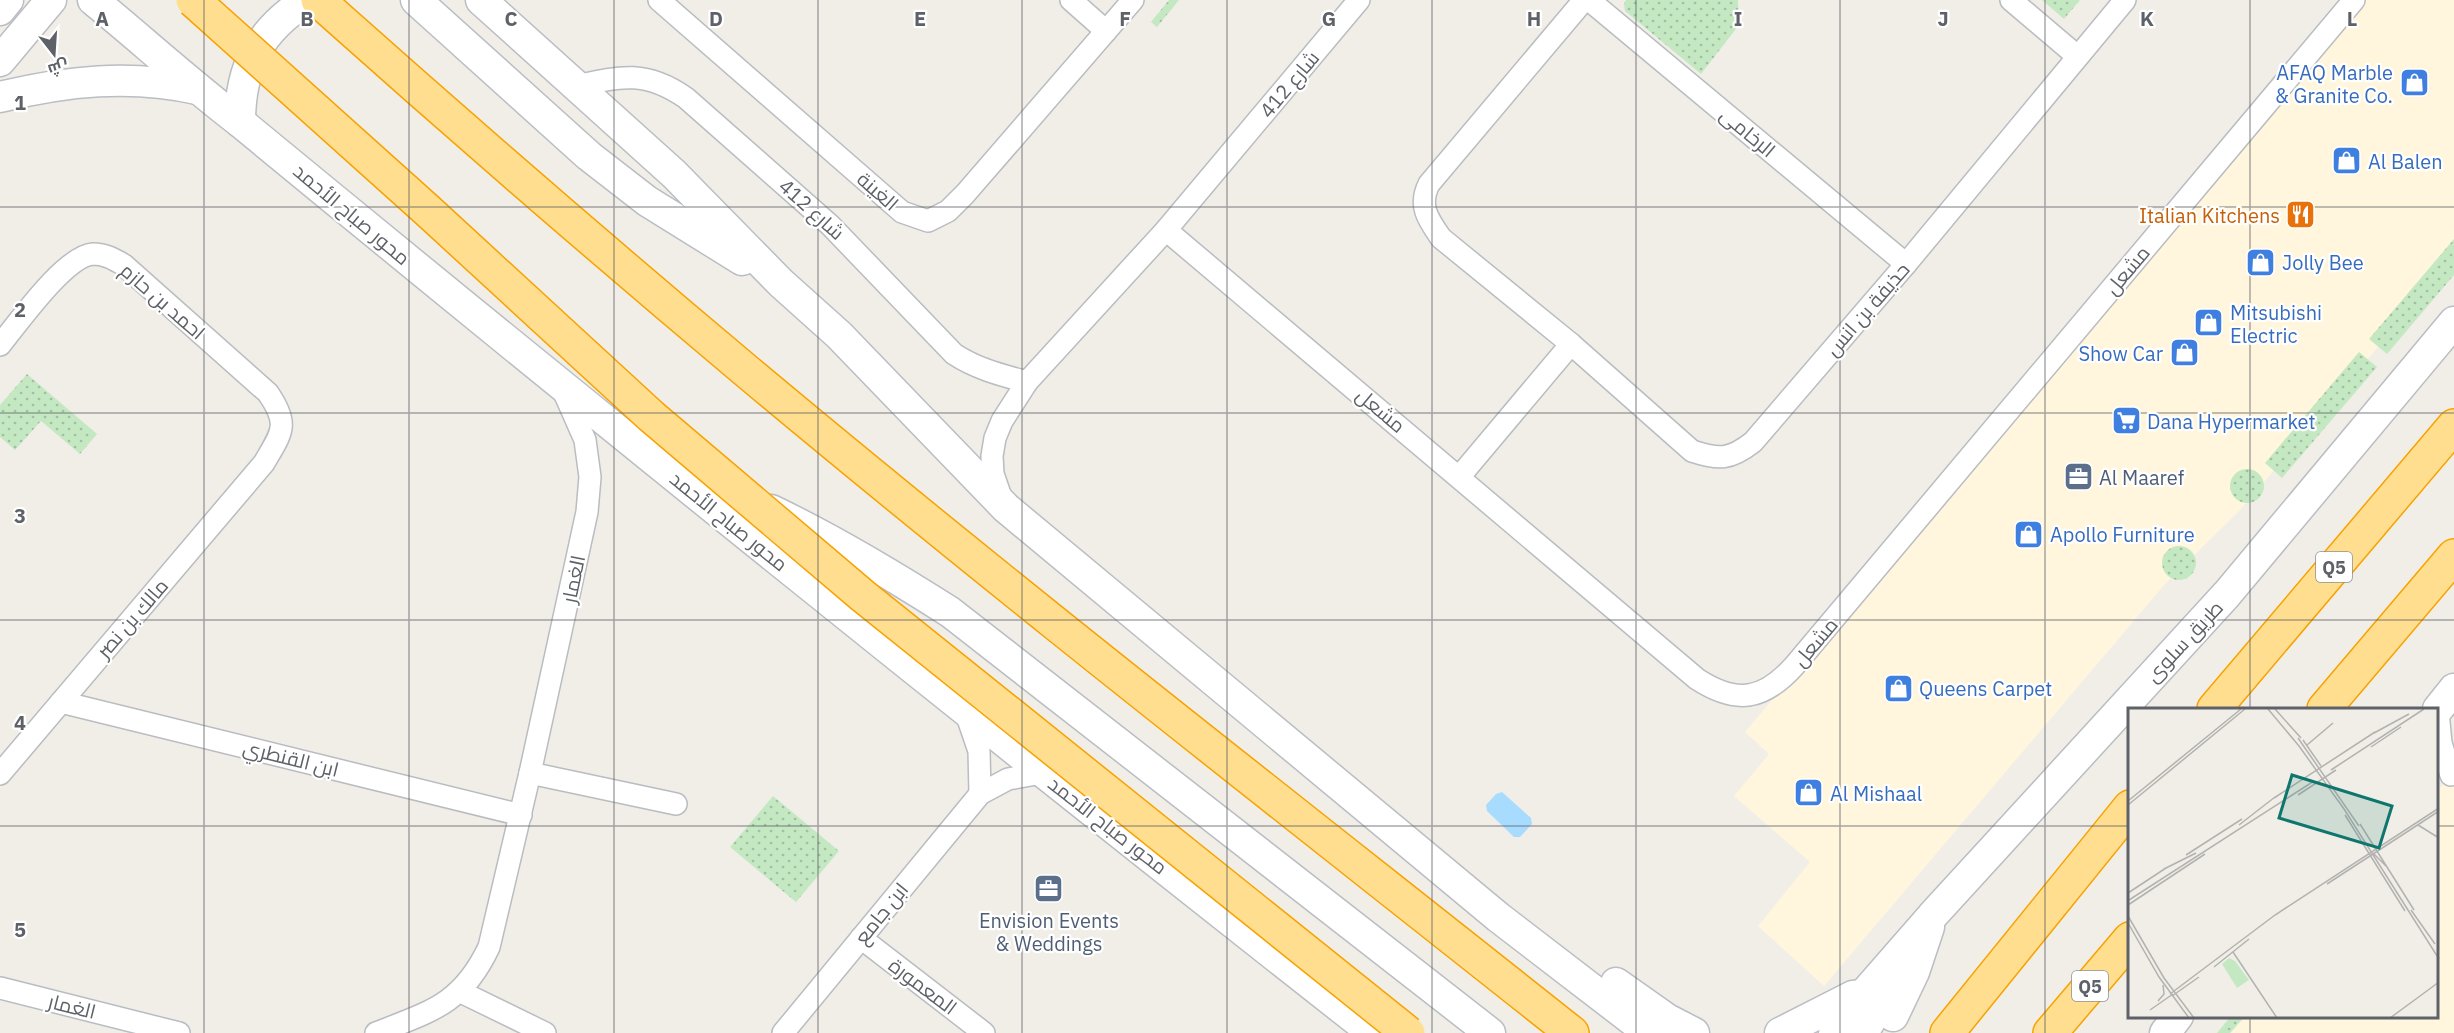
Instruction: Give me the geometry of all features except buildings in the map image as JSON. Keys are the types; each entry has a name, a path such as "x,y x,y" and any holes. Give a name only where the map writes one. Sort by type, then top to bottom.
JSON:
{"highway":[{"name":"محور صباح الأحمد","path":"193,0 659,423 863,596 1408,1033"},
{"path":"318,0 538,194 747,371 1067,633 1572,1033"},
{"name":"Q5","path":"2215,708 2454,426"},
{"path":"2326,708 2454,556"},
{"path":"1947,1033 2128,809"},
{"name":"Q5","path":"2050,1033 2128,941"}],"main road":[{"path":"0,10 8,0"},
{"path":"0,61 51,0"},
{"name":"محور صباح الأحمد","path":"93,0 150,46 197,89 562,387 1042,774 1373,1033"},
{"path":"131,0 150,46"},
{"path":"240,122 240,96 246,72 256,49 289,11 308,0"},
{"path":"416,0 597,163 647,201 781,283"},
{"path":"481,0 674,174 781,283 839,336 1006,508 1498,917 1649,1033"},
{"path":"0,97 40,87 84,81 128,80 172,83 197,89"},
{"name":"طريق سلوى","path":"1834,1033 1863,995 1932,916 2227,594 2454,322"},
{"path":"655,462 732,492 807,527 880,567 950,612 1490,1033"},
{"path":"2439,709 2454,689"},
{"path":"1863,1033 1932,916"},
{"path":"1885,1033 1914,972 1925,944 1932,916"},
{"path":"1498,917 1524,921 1538,928 1667,1018 1694,1033"},
{"path":"1780,1033 1853,996 1863,995"},
{"path":"2165,1033 2177,1018"}],"street":[{"name":"الغينة","path":"660,0 902,212 928,221 948,211 965,194 1133,0"},
{"path":"1071,0 1106,31"},
{"name":"شارع 412","path":"1006,508 993,474 992,456 995,438 1002,421 1027,382 1166,230 1359,0"},
{"name":"حذيفة بن انس","path":"1584,0 1429,184 1423,196 1424,206 1441,238 1571,344 1692,451 1711,457 1730,456 1753,442 1906,264 2125,0"},
{"name":"الرخامى","path":"1589,0 1906,264"},
{"path":"2011,0 2077,56"},
{"name":"مشعل","path":"1166,230 1460,476 1697,679 1723,693 1755,695 1770,689 1781,681 1819,637 2354,0"},
{"name":"شارع 412","path":"577,86 626,76 655,81 672,88 830,225 954,354 986,371 1027,382"},
{"name":"احمد بن حازم","path":"0,345 64,269 77,259 93,254 110,256 124,265 268,393 281,412 281,429 264,463"},
{"path":"1460,476 1571,344"},
{"name":"الغمار","path":"376,1033 429,1012 460,992 478,971 489,947 587,512 590,477 585,440 562,387"},
{"name":"مالك بن نصر","path":"0,774 264,463"},
{"name":"ابن القنطري","path":"61,702 520,815"},
{"path":"965,711 979,751 980,794"},
{"path":"2439,721 2448,775"},
{"path":"530,773 676,804"},
{"name":"ابن جامع","path":"783,1033 980,794 1008,779 1042,774"},
{"name":"المعمورة","path":"861,938 984,1033"},
{"name":"الغمار","path":"0,988 179,1033"},
{"path":"460,992 545,1033"}],"shaded area":[{"path":"2365,0 2454,0 2454,257 2241,509 2165,584 1824,986 1758,926 1810,862 1734,796 1769,754 1745,732"},
{"path":"2454,772 2454,1033 2231,1033 2244,1018 2439,1018 2439,789"}],"green space":[{"path":"1169,0 1179,0 1157,27 1151,22"},
{"path":"1626,0 1738,0 1739,25 1701,74 1625,11"},
{"path":"2042,0 2080,0 2064,19"},
{"path":"2454,239 2454,275 2387,354 2369,339"},
{"path":"2359,352 2377,367 2282,478 2265,463"},
{"path":"27,374 97,434 80,454 41,421 15,450 0,437 0,405"},
{"path":"2247,469 2259,474 2264,486 2259,498 2247,503 2235,498 2230,486 2235,474"},
{"path":"2179,546 2191,551 2196,563 2191,575 2179,580 2167,575 2162,563 2167,551"},
{"path":"773,796 839,851 796,902 730,847"},
{"path":"2229,1018 2243,1018 2230,1033 2217,1033"}],"water":[{"path":"1502,792 1531,818 1532,824 1520,837 1514,837 1487,811 1486,805 1496,794"}],"place":[{"name":"AFAQ Marble & Granite Co.","path":"2414,83"},
{"name":"Al Balen","path":"2347,161"},
{"name":"Italian Kitchens","path":"2301,215"},
{"name":"Jolly Bee","path":"2261,262"},
{"name":"Mitsubishi Electric","path":"2209,323"},
{"name":"Show Car","path":"2184,353"},
{"name":"Dana Hypermarket","path":"2126,421"},
{"name":"Al Maaref","path":"2078,477"},
{"name":"Apollo Furniture","path":"2029,534"},
{"name":"Queens Carpet","path":"1898,688"},
{"name":"Al Mishaal","path":"1809,793"},
{"name":"Envision Events & Weddings","path":"1049,889"}]}
